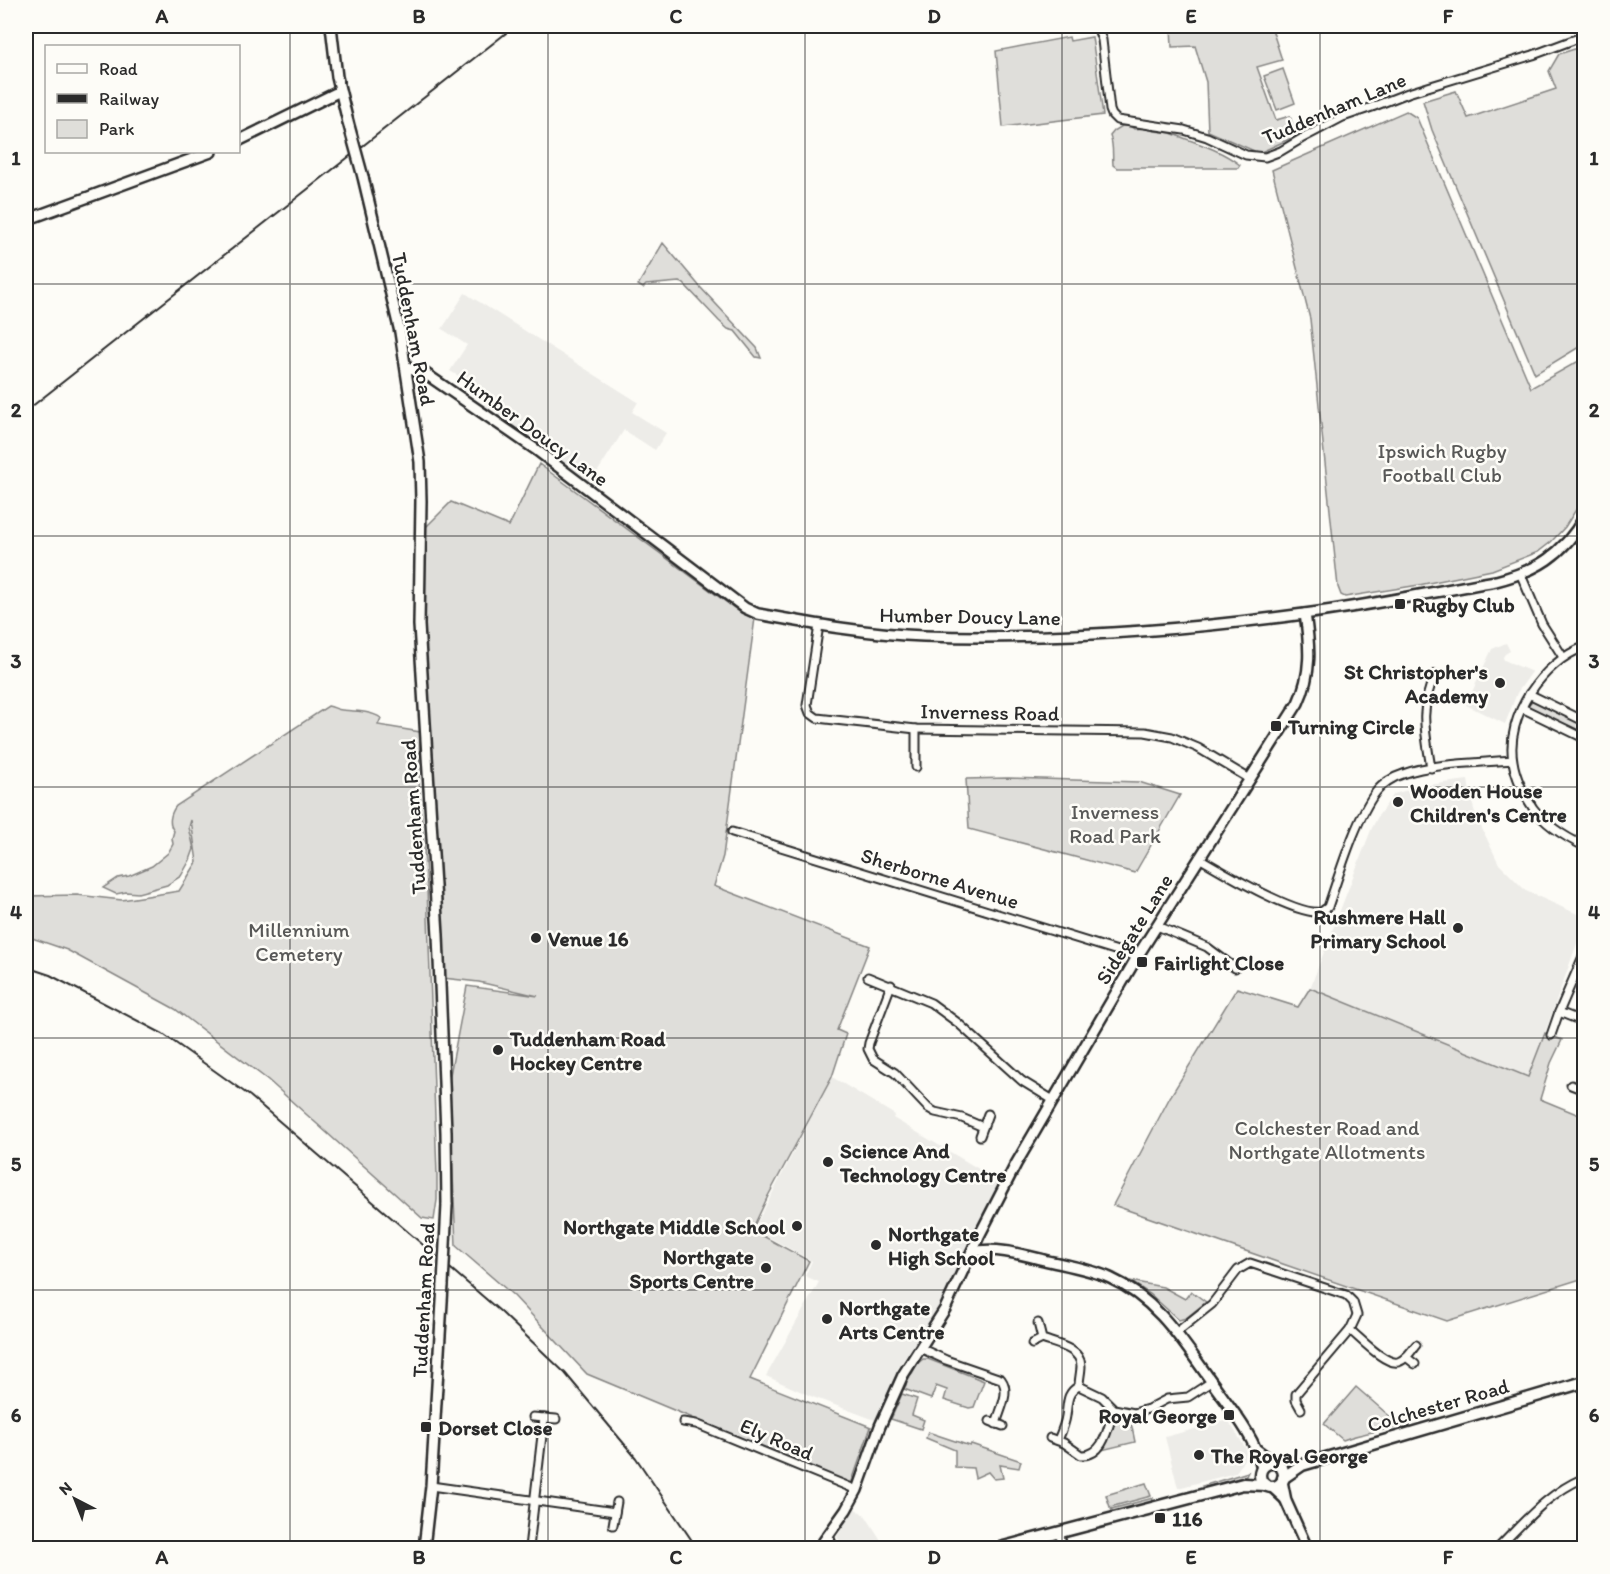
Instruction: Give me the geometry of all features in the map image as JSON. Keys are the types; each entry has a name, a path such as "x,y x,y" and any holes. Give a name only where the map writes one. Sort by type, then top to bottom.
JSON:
{"main road":[{"name":"Colchester Road","path":"1276,1483 1302,1466 1584,1382"},
{"path":"1243,1484 1268,1463 1277,1464 1283,1471 1276,1483"},
{"name":"Colchester Road","path":"1277,1464 1302,1466"},
{"path":"1261,1469 1260,1479 1276,1483"},
{"path":"1000,1548 1243,1484 1276,1483"}],"street":[{"name":"Tuddenham Road","path":"331,26 340,91 363,177 407,368 418,444 421,489 419,625 438,935 447,1132 447,1205 443,1285 431,1486 424,1548"},
{"name":"Tuddenham Lane","path":"1098,29 1110,110 1117,120 1184,130 1207,136 1246,156 1265,157 1281,151 1343,117 1408,93 1533,55 1584,36"},
{"path":"240,140 340,91"},
{"path":"26,220 208,153"},
{"name":"Humber Doucy Lane","path":"407,368 426,374 535,449 745,608 758,614 819,626 922,636 1076,636 1185,628 1305,614 1521,575 1556,553 1584,518"},
{"path":"1521,575 1542,624 1563,657"},
{"name":"Sidegate Lane","path":"819,1548 857,1490 896,1389 909,1363 945,1309 1016,1164 1137,957 1304,691 1311,655 1305,614"},
{"name":"Inverness Road","path":"819,626 807,705 810,713 817,718 916,729 1145,732 1172,737 1198,748 1250,779"},
{"path":"1584,647 1563,657 1541,677 1529,694 1522,708 1514,739 1512,760 1533,808 1551,826 1584,846"},
{"path":"1431,768 1424,708 1427,692 1435,674"},
{"path":"1529,694 1584,721"},
{"path":"1522,708 1584,738"},
{"path":"916,729 916,767"},
{"path":"1199,858 1245,885 1305,910 1321,912 1328,907 1362,818 1377,790 1403,774 1431,768 1512,760"},
{"name":"Sherborne Avenue","path":"732,832 1137,957"},
{"path":"1156,926 1207,947 1235,968"},
{"path":"1551,1035 1584,954"},
{"path":"868,977 918,996 939,1008 1022,1081 1053,1100"},
{"path":"891,985 869,1043 868,1049 871,1056 895,1073 931,1111 962,1118 983,1127"},
{"path":"1559,1012 1584,1022"},
{"path":"1571,1085 1584,1090"},
{"path":"980,1136 988,1114"},
{"path":"979,1236 1002,1250"},
{"path":"972,1252 1002,1250 1109,1277 1149,1303 1177,1332 1232,1410 1256,1449 1261,1469"},
{"path":"1177,1332 1212,1304 1238,1270 1246,1264 1256,1264 1346,1295 1353,1302 1357,1315 1350,1330 1296,1394 1296,1400 1301,1409"},
{"path":"1038,1323 1042,1339"},
{"path":"1350,1330 1384,1359 1395,1362 1406,1357 1416,1346"},
{"path":"1032,1344 1042,1339 1071,1350 1078,1356 1081,1364 1079,1386 1070,1393 1066,1415 1054,1439 1081,1455 1094,1453 1101,1446 1114,1409"},
{"path":"920,1348 932,1355 998,1378 1003,1382 1006,1394 996,1424"},
{"path":"1406,1357 1415,1364"},
{"path":"1079,1386 1102,1397 1114,1409 1141,1412 1167,1399 1188,1397 1211,1382"},
{"path":"533,1417 556,1419"},
{"path":"529,1548 544,1418"},
{"name":"Ely Road","path":"683,1422 696,1424 857,1490"},
{"path":"1256,1449 1277,1464"},
{"path":"1498,1548 1543,1503 1570,1484 1584,1478"},
{"path":"1276,1483 1307,1548"},
{"path":"431,1486 615,1512"},
{"path":"613,1525 616,1502"},
{"path":"1053,1548 1063,1547 1059,1533"},
{"path":"828,1537 832,1548"}],"shaded area":[{"path":"465,293 638,402 632,412 666,433 655,450 624,430 591,482 483,413 489,402 469,389 472,384 450,371 467,345 442,329"},
{"name":"St Christopher's Academy","path":"1506,643 1510,651 1503,657 1504,660 1532,672 1517,693 1505,724 1466,705 1492,649"},
{"name":"Rushmere Hall Primary School","path":"1468,780 1476,816 1499,864 1526,891 1584,917 1584,924 1529,1077 1309,991 1371,830 1394,794 1421,786"},
{"name":"Northgate High School","path":"832,1077 895,1115 893,1118 999,1181 941,1303 898,1368 875,1420 813,1397 766,1376 819,1282 805,1276 812,1261 754,1229"},
{"path":"1228,1420 1248,1452 1239,1468 1235,1473 1178,1488 1165,1437"},
{"path":"854,1508 865,1515 886,1548 844,1548 837,1537"},
{"path":"1240,1541 1248,1543 1250,1548 1212,1548"}],"green space":[{"path":"1171,26 1271,26 1282,60 1257,67 1276,120 1290,116 1296,136 1259,153 1208,131 1206,82 1195,46 1172,47"},
{"path":"1069,37 1070,41 1092,37 1103,115 1003,127 996,51"},
{"path":"1584,46 1584,344 1535,374 1432,130 1423,101 1456,91 1468,118 1556,89 1549,71 1559,54"},
{"path":"1283,69 1295,103 1277,110 1264,76"},
{"name":"Ipswich Rugby Football Club","path":"1406,111 1417,118 1531,388 1584,358 1584,497 1565,527 1538,552 1492,570 1345,597 1341,595 1338,587 1310,319 1272,170"},
{"path":"1122,126 1170,133 1217,151 1240,165 1238,168 1117,168 1113,165 1110,136"},
{"path":"663,243 757,348 761,358 756,357 735,331 728,329 719,321 683,283 646,285 643,288 638,285"},
{"path":"539,464 741,613 755,618 723,856 714,886 870,946 837,1030 846,1034 832,1077 752,1230 809,1261 750,1379 871,1427 851,1484 587,1374 514,1296 456,1246 449,1080 467,986 538,996 479,982 443,978 424,621 425,528 451,502 509,526"},
{"path":"1533,700 1584,725 1584,734 1529,708 1528,705"},
{"name":"Millennium Cemetery","path":"328,706 372,714 381,718 378,725 420,732 419,782 427,887 437,1175 434,1220 422,1218 268,1080 175,1009 67,950 26,936 26,896 77,895 122,900 179,891 197,862 191,820 189,827 194,849 181,876 167,885 138,893 116,894 103,888 118,878 152,866 168,853 173,844 174,831 170,819 176,806"},
{"name":"Inverness Road Park","path":"966,779 1139,782 1180,795 1135,873 969,829"},
{"name":"Colchester Road and Northgate Allotments","path":"1237,988 1298,1007 1310,988 1528,1077 1545,1033 1562,1040 1551,1063 1540,1099 1584,1117 1584,1278 1447,1321 1113,1205 1170,1097"},
{"path":"1130,1281 1163,1287 1185,1299 1191,1291 1206,1302 1186,1318 1179,1320 1150,1294"},
{"path":"923,1359 984,1381 974,1407 969,1408 944,1400 947,1390 936,1386 931,1399 904,1389 917,1364"},
{"path":"1356,1387 1401,1426 1343,1440 1324,1424"},
{"path":"902,1394 917,1399 912,1415 924,1420 921,1429 891,1419"},
{"path":"1118,1416 1130,1418 1135,1442 1102,1450"},
{"path":"928,1432 1021,1461 1019,1468 1000,1465 1003,1478 994,1479 988,1472 975,1478 973,1468 955,1467 955,1450 926,1438"},
{"path":"1248,1472 1246,1476 1204,1488 1202,1486"},
{"path":"1146,1483 1151,1496 1110,1507 1106,1495"},
{"path":"1153,1498 1152,1502 1113,1512 1111,1509"}],"railway":[{"path":"26,411 515,26"},
{"path":"26,967 50,975 163,1034 250,1096 501,1312 565,1373 636,1458 697,1548"}],"place":[{"name":"Rugby Club","path":"1400,604"},
{"name":"St Christopher's Academy","path":"1500,683"},
{"name":"Turning Circle","path":"1276,726"},
{"name":"Wooden House Children's Centre","path":"1398,802"},
{"name":"Rushmere Hall Primary School","path":"1458,928"},
{"name":"Venue 16","path":"536,938"},
{"name":"Fairlight Close","path":"1142,962"},
{"name":"Tuddenham Road Hockey Centre","path":"498,1050"},
{"name":"Science And Technology Centre","path":"828,1162"},
{"name":"Northgate Middle School","path":"797,1226"},
{"name":"Northgate High School","path":"876,1245"},
{"name":"Northgate Sports Centre","path":"766,1268"},
{"name":"Northgate Arts Centre","path":"827,1319"},
{"name":"Royal George","path":"1229,1415"},
{"name":"Dorset Close","path":"426,1427"},
{"name":"The Royal George","path":"1199,1455"},
{"name":"116","path":"1160,1518"}]}
